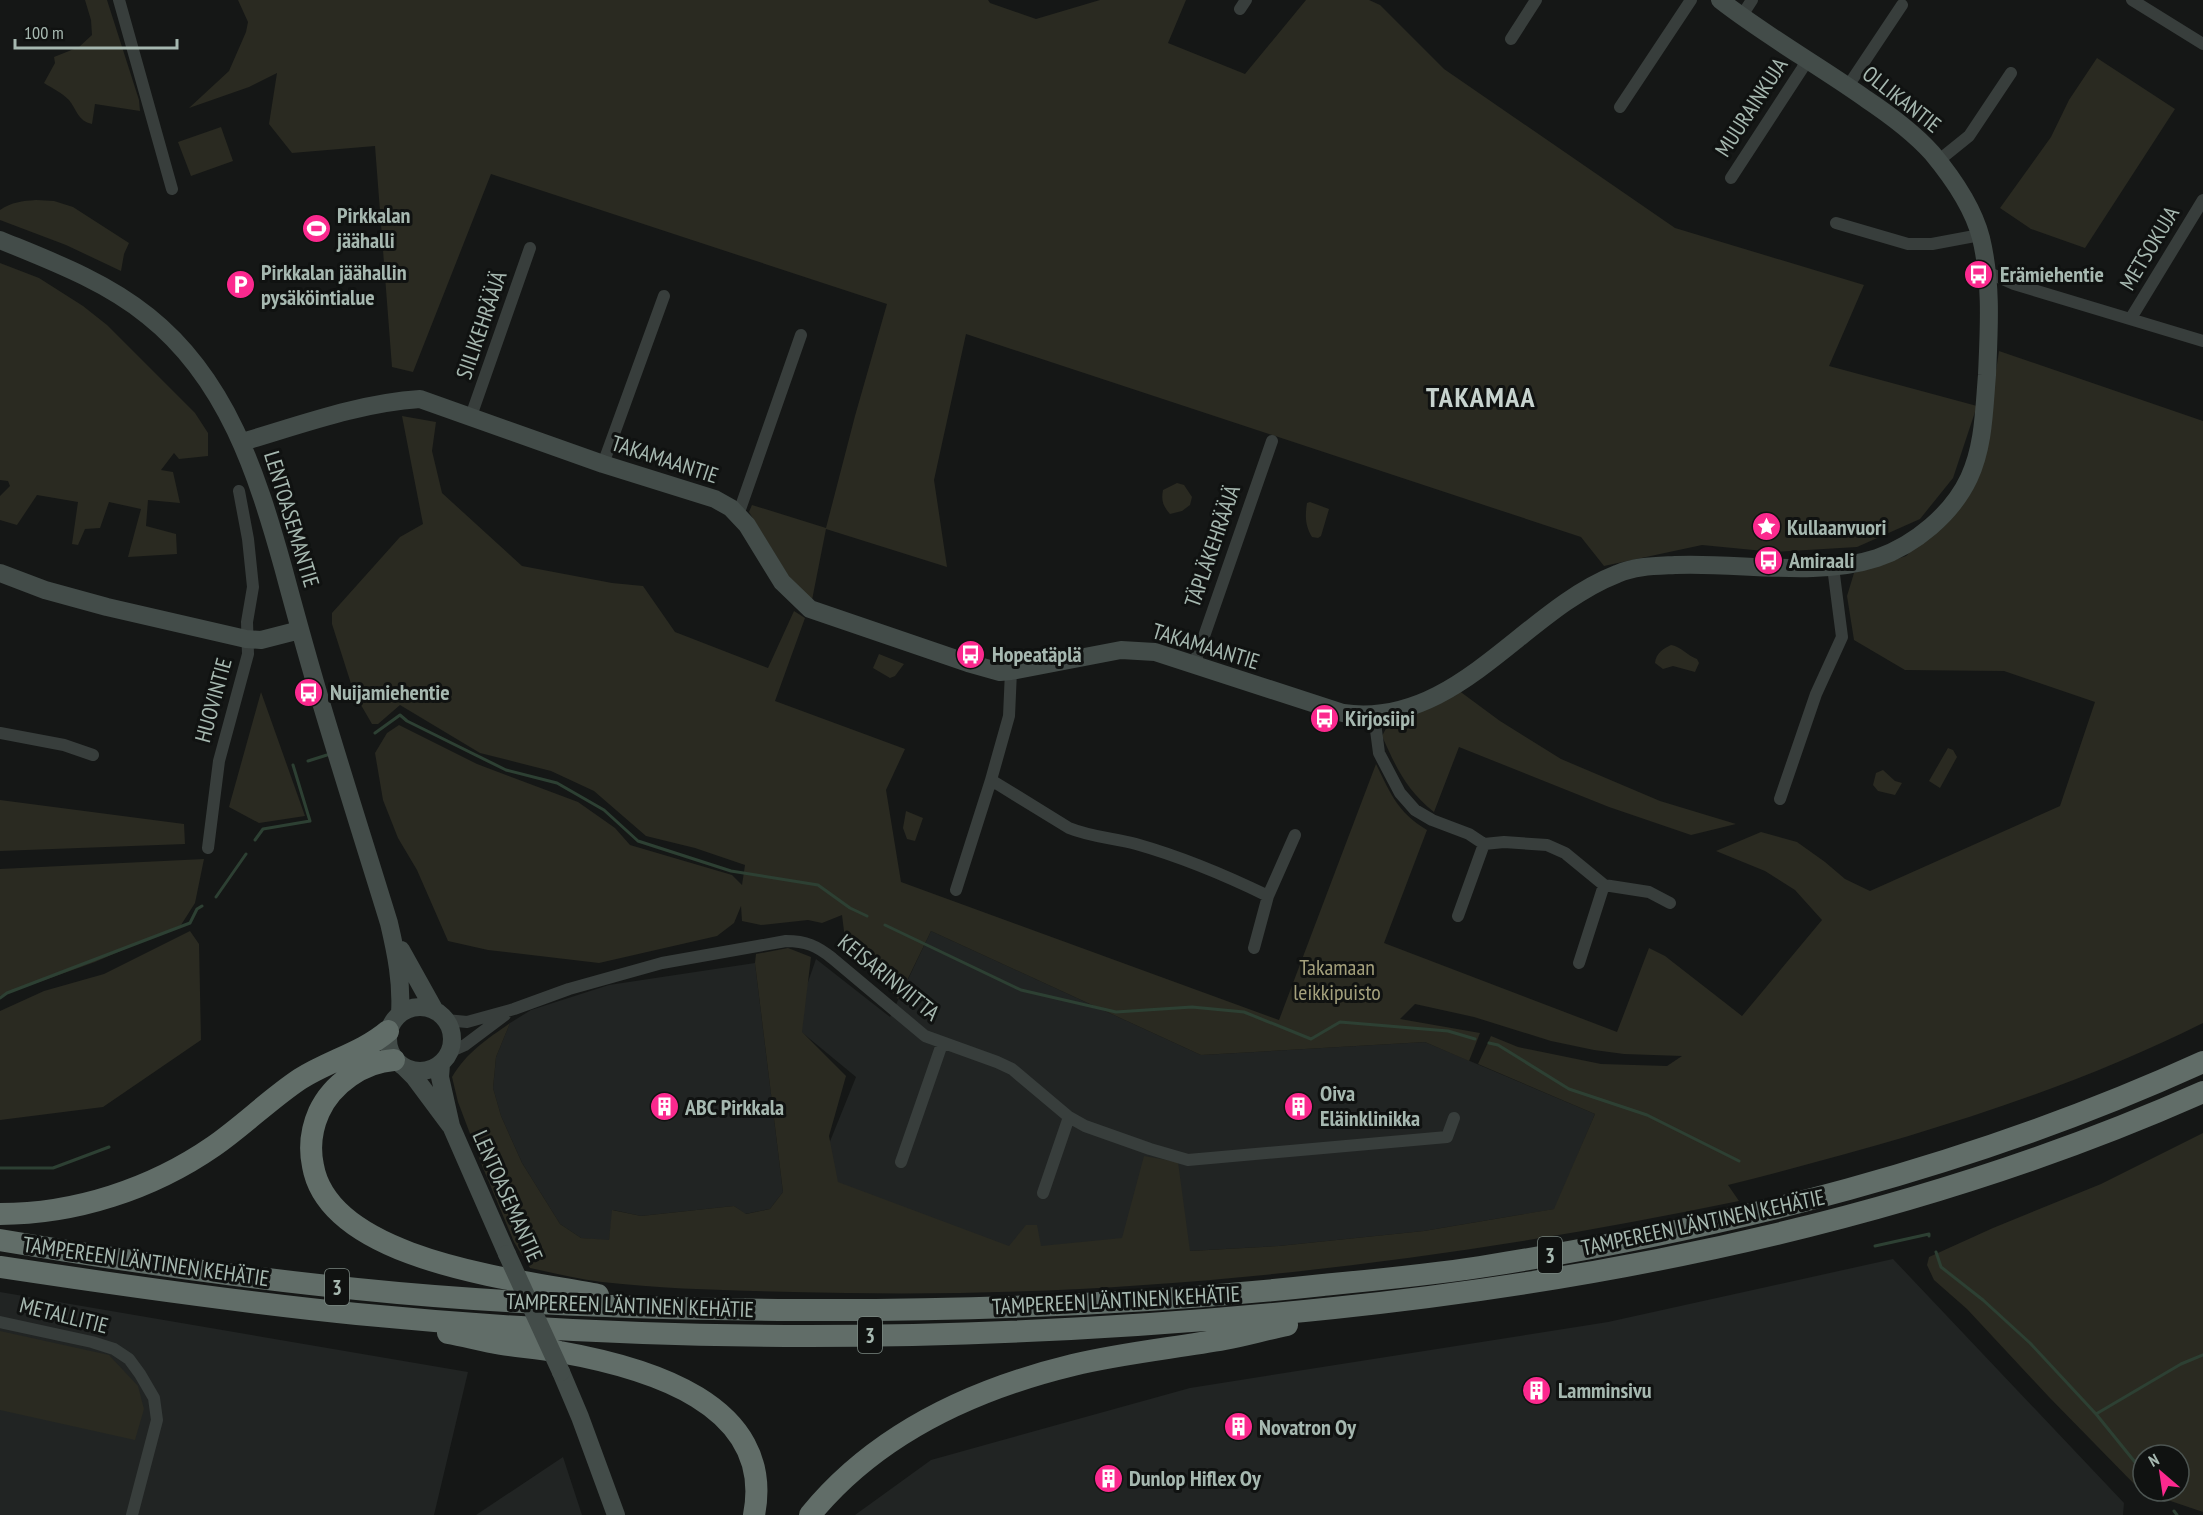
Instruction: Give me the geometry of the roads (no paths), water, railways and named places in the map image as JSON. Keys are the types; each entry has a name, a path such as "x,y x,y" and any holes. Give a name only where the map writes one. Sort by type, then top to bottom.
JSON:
{"highway":[{"path":"0,1214 36,1213 85,1204 153,1180 214,1146 303,1077 368,1045 394,1022"},
{"name":"TAMPEREEN LÄNTINEN KEHÄTIE","path":"0,1240 130,1262 359,1289 484,1300 676,1310 1015,1307 1150,1301 1274,1291 1475,1268 1636,1240 1737,1218 1861,1187 2030,1133 2203,1062"},
{"path":"399,1064 373,1064 345,1080 327,1098 316,1120 311,1139 314,1174 326,1196 341,1215 383,1242 412,1254 506,1278 676,1310"},
{"name":"TAMPEREEN LÄNTINEN KEHÄTIE","path":"0,1267 124,1286 358,1314 672,1334 871,1335 1154,1324 1381,1303 1479,1291 1641,1263 1846,1217 2035,1159 2109,1132 2203,1092"},
{"path":"810,1515 842,1481 877,1450 937,1414 989,1391 1073,1365 1227,1338 1381,1303"},
{"path":"358,1314 501,1344 590,1358 647,1375 694,1395 727,1418 745,1443 755,1470 757,1486 754,1515"}],"street":[{"path":"120,0 172,189"},
{"path":"1511,39 1536,0"},
{"path":"1620,107 1692,0"},
{"name":"OLLIKANTIE","path":"1720,0 1741,17 1848,86 1907,128 1938,161 1958,189 1980,235 1987,272 1990,315 1985,393"},
{"path":"1741,17 1752,0"},
{"path":"2132,0 2203,44"},
{"path":"1848,86 1902,5"},
{"name":"MUURAINKUJA","path":"1731,178 1807,59"},
{"path":"1938,161 1969,136 2011,73"},
{"name":"METSOKUJA","path":"2131,318 2203,200"},
{"path":"1836,223 1908,244 1932,244 1980,235"},
{"name":"LENTOASEMANTIE","path":"0,240 74,271 110,290 148,316 172,338 208,380 227,410 242,442 268,516 300,630 389,922 401,988 394,1022"},
{"name":"SIILIKEHRÄÄJÄ","path":"471,416 530,248"},
{"path":"1987,272 2014,284 2203,341"},
{"path":"603,464 664,296"},
{"path":"738,515 801,335"},
{"name":"TAKAMAANTIE","path":"242,442 339,413 400,400 420,399 603,464 715,499 738,515 782,582 810,609 968,663 1000,672 1121,650 1155,652 1343,713 1374,715 1413,707 1441,695 1571,598 1619,573 1641,567 1695,564 1833,567 1879,557 1920,537 1949,508 1969,478 1982,436 1985,393"},
{"name":"TÄPLÄKEHRÄÄJÄ","path":"1194,665 1272,441"},
{"name":"HUOVINTIE","path":"208,849 219,761 248,654 246,639 253,587 248,540 239,491"},
{"path":"1780,799 1816,694 1842,637 1833,567"},
{"path":"0,573 45,590 107,607 246,639 261,640 300,630"},
{"path":"956,890 1009,716 1011,671"},
{"path":"1374,715 1379,753 1400,793 1415,810 1432,820 1470,834 1484,844 1546,845 1565,853 1604,885 1649,892 1670,903"},
{"path":"0,733 64,745 93,755"},
{"path":"991,780 1076,831 1135,844 1215,870 1268,896"},
{"path":"1254,948 1268,896 1295,835"},
{"path":"1458,916 1484,844"},
{"path":"1578,963 1604,885"},
{"name":"LENTOASEMANTIE","path":"389,922 413,973 441,1015"},
{"name":"KEISARINVIITTA","path":"441,1015 467,1022 514,1009 569,989 662,963 786,941 803,941 818,947 925,1036 1011,1069 1069,1117 1085,1126 1188,1160 1447,1137 1454,1118"},
{"path":"416,1007 441,1015 452,1035 445,1058 423,1071 399,1064 387,1043 394,1022 416,1007"},
{"name":"KEISARINVIITTA","path":"445,1058 514,1009"},
{"path":"902,1162 942,1044"},
{"name":"LENTOASEMANTIE","path":"445,1058 442,1083 451,1126 561,1372 616,1515"},
{"name":"LENTOASEMANTIE","path":"399,1064 415,1078 451,1126"},
{"path":"1043,1193 1069,1117"},
{"name":"METALLITIE","path":"0,1322 114,1349 129,1359 140,1374 154,1398 157,1420 132,1515"},
{"name":"LENTOASEMANTIE","path":"580,1417 606,1463 629,1515"}],"waterway":[{"path":"375,733 400,715 407,721 506,770 557,783 604,810 638,841 731,871 818,885 850,908 867,916"},
{"path":"308,761 327,755"},
{"path":"255,840 263,829 310,821 293,765"},
{"path":"216,897 246,854"},
{"path":"0,998 7,993 190,923 197,909 202,906"},
{"path":"885,925 1021,990 1116,1012 1192,1007 1244,1012 1311,1039 1340,1022 1448,1031 1475,1039"},
{"path":"1489,1043 1498,1045 1569,1089 1647,1115 1739,1161"},
{"path":"0,1168 53,1168 109,1147"},
{"path":"1875,1246 1929,1234 1929,1236"},
{"path":"1936,1252 1941,1267 1983,1300 2030,1343 2096,1414 2131,1457"},
{"path":"2096,1414 2181,1364 2203,1355"},
{"path":"2174,1511 2177,1515"}],"place":[{"name":"Pirkkalan jäähalli","path":"316,228"},
{"name":"Erämiehentie","path":"1979,274"},
{"name":"Pirkkalan jäähallin pysäköintialue","path":"240,285"},
{"name":"Kullaanvuori","path":"1766,527"},
{"name":"Amiraali","path":"1768,560"},
{"name":"Hopeatäplä","path":"971,654"},
{"name":"Nuijamiehentie","path":"309,692"},
{"name":"Kirjosiipi","path":"1324,718"},
{"name":"Oiva Eläinklinikka","path":"1299,1106"},
{"name":"ABC Pirkkala","path":"664,1107"},
{"name":"Lamminsivu","path":"1537,1390"},
{"name":"Novatron Oy","path":"1238,1427"},
{"name":"Dunlop Hiflex Oy","path":"1108,1478"}],"district":[{"name":"TAKAMAA","path":"1481,396"}],"park label":[{"name":"Takamaan leikkipuisto","path":"1337,980"}]}
